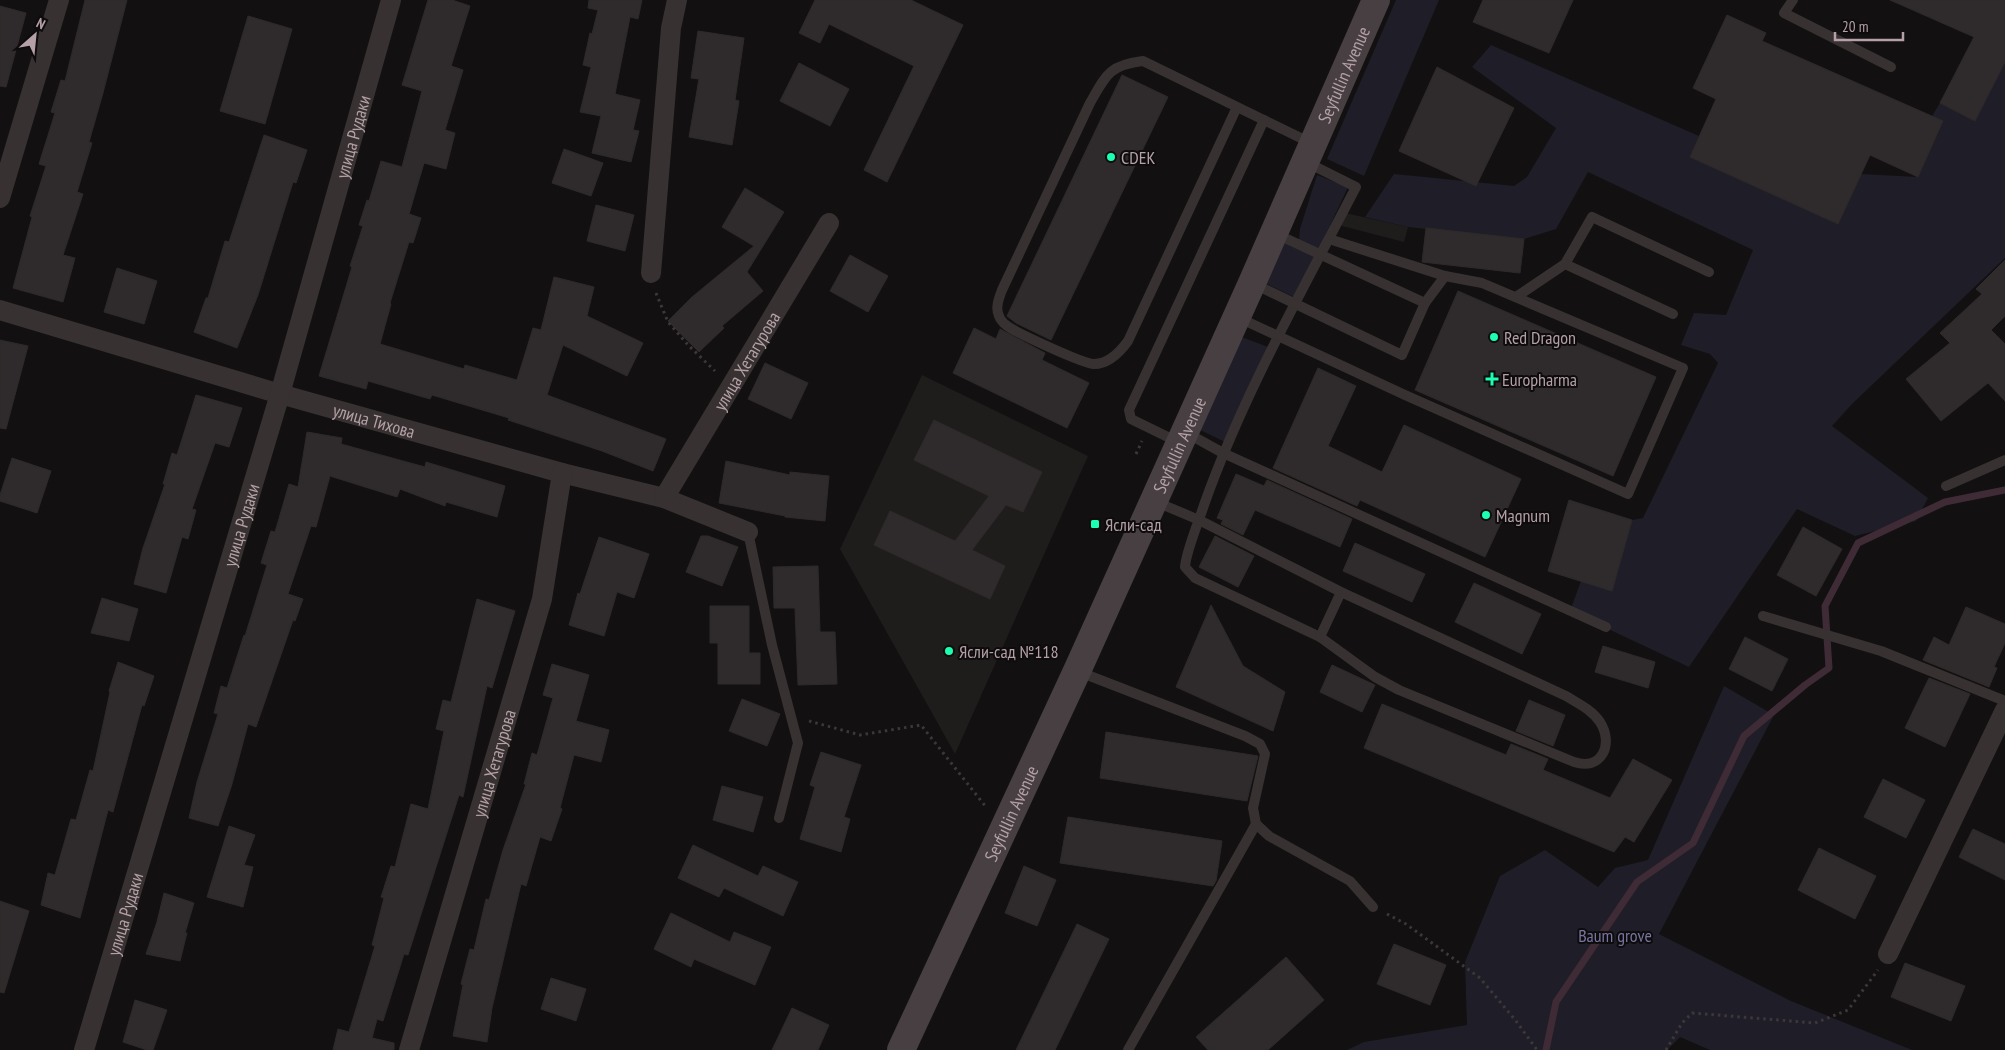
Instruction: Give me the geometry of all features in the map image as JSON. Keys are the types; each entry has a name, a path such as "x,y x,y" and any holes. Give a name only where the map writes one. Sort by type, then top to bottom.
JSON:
{"main road":[{"name":"Seyfullin Avenue","path":"901,1050 1237,317 1376,0"}],"street":[{"path":"0,198 60,0"},
{"name":"улица Рудаки","path":"84,1050 280,394 392,0"},
{"path":"652,273 671,28 677,0"},
{"name":"улица Хетагурова","path":"664,498 829,223"},
{"name":"улица Тихова","path":"0,310 280,394 562,473 664,498 748,532"},
{"name":"улица Хетагурова","path":"409,1050 542,600 562,473"},
{"path":"1888,954 2005,710"}],"lane":[{"path":"1793,0 1784,12 1891,67"},
{"path":"1153,501 1199,520 1341,592 1566,696 1591,711 1605,730 1606,747 1603,754 1595,762 1581,764 1408,694 1375,677 1320,637 1191,574 1185,567 1199,520 1223,452 1278,337 1356,187 1309,152 1264,120 1143,61 1124,63 1106,75 1090,102 1002,290 998,307 999,316 1005,325 1046,345 1093,364 1104,362 1119,352 1128,341 1237,107"},
{"path":"1264,120 1129,410 1131,419 1223,452 1606,627"},
{"path":"1516,297 1565,264 1592,217 1709,272"},
{"path":"1274,233 1425,302"},
{"path":"1237,317 1628,494 1683,368 1482,283 1445,276 1329,239"},
{"path":"1565,264 1673,314"},
{"path":"1252,283 1402,356 1425,302 1445,276"},
{"path":"1946,486 2005,460"},
{"path":"748,532 772,645 798,743 779,818"},
{"path":"1320,637 1341,592"},
{"path":"1763,616 1881,651 2005,701"},
{"path":"1076,670 1236,732 1260,744 1265,754 1254,808 1256,824 1128,1050"},
{"path":"1256,824 1269,836 1350,881 1373,906"}],"path":[{"path":"652,273 655,291 668,322 689,346 732,387"},
{"path":"790,716 860,735 921,725 1003,829"},
{"path":"1373,906 1406,924 1480,978 1516,1021 1537,1050"},
{"path":"1666,1050 1682,1023 1692,1013 1815,1023 1848,1010 1888,954"}],"shaded area":[{"path":"1345,213 1408,227 1404,242 1338,225"},
{"name":"Ясли-сад №118","path":"922,375 1088,456 955,754 840,549"}],"green space":[{"path":"1396,0 1439,0 1364,176 1327,159"},
{"path":"1491,45 1699,136 1690,157 1838,224 1861,174 1918,177 1943,122 1932,116 1940,103 1975,121 2005,62 2005,258 1852,404 1832,426 1928,498 1916,521 1855,536 1797,509 1689,667 1570,611 1581,581 1612,591 1632,520 1643,518 1718,363 1710,354 1681,345 1694,313 1726,315 1753,250 1588,172 1556,229 1524,239 1408,227 1365,217 1394,174 1514,186 1527,177 1556,128 1472,67"},
{"path":"1317,175 1348,187 1319,249 1299,240 1300,229"},
{"path":"1284,243 1315,257 1294,297 1265,283"},
{"path":"1239,336 1273,349 1227,443 1194,427"},
{"name":"Baum grove","path":"1724,686 1774,715 1659,934 1791,1001 1912,1050 1710,1050 1680,1037 1667,1050 1347,1050 1364,1042 1467,1025 1465,962 1500,876 1545,850 1598,887 1615,868 1648,860"}],"building":[{"path":"85,0 127,0 89,142 92,143 77,192 83,194 63,255 75,258 63,302 13,288 32,217 30,216 46,166 39,164 55,113 51,112 61,80 65,81"},
{"path":"428,0 452,0 470,6 451,66 463,70 445,130 455,133 446,169 424,163 409,214 421,218 413,243 409,242 390,303 380,344 464,369 465,365 517,380 533,328 541,330 554,277 594,287 587,316 643,343 627,376 563,345 547,395 666,439 653,471 602,451 508,420 509,418 432,395 430,399 368,381 366,389 319,376 363,226 359,225 367,200 369,201 381,161 402,167 422,91 402,85"},
{"path":"589,0 642,0 638,19 630,17 615,94 640,100 633,130 639,131 631,162 592,153 601,116 580,112 591,67 583,65 590,33 592,34 598,10 588,8"},
{"path":"815,0 911,0 963,25 887,182 864,170 914,66 829,24 820,43 799,33"},
{"path":"1483,0 1573,0 1549,53 1473,22"},
{"path":"1890,0 2005,0 2005,62 1975,121 1940,103 1974,37"},
{"path":"0,6 26,13 6,87 0,86"},
{"path":"1727,15 1766,33 1762,41 1943,121 1918,177 1870,155 1838,224 1690,157 1716,99 1693,88"},
{"path":"248,16 292,29 265,124 220,111"},
{"path":"698,31 744,38 735,100 739,101 732,145 689,137 699,79 691,78"},
{"path":"799,63 849,89 830,126 780,101"},
{"path":"1437,67 1514,108 1476,186 1399,151"},
{"path":"1122,75 1168,97 1051,340 1016,323 1007,316"},
{"path":"264,135 307,150 296,183 293,182 258,295 237,348 194,332 206,298 208,298 225,241 229,242"},
{"path":"564,149 603,163 591,196 552,183"},
{"path":"745,188 784,212 747,272 763,291 722,326 724,328 699,352 668,321 692,297 754,246 722,227"},
{"path":"596,205 634,215 625,251 587,241"},
{"path":"1426,228 1524,239 1520,273 1422,262"},
{"path":"850,255 888,276 868,312 830,291"},
{"path":"2005,260 2005,316 1991,330 2005,344 2005,401 1988,383 1941,421 1906,379 1950,343 1940,333 1982,294 1976,289"},
{"path":"117,268 157,281 144,324 104,312"},
{"path":"1458,291 1656,377 1613,476 1415,390"},
{"path":"974,328 996,339 1000,329 1045,353 1042,360 1089,383 1067,428 953,373"},
{"path":"0,340 28,346 6,429 0,428"},
{"path":"765,363 808,383 791,419 748,399"},
{"path":"1318,368 1356,386 1328,446 1382,472 1404,425 1521,479 1485,557 1360,500 1357,506 1273,468"},
{"path":"196,395 242,408 229,447 215,443 192,509 196,510 188,539 182,537 166,593 134,584 143,548 165,484 163,484 172,453 177,455"},
{"path":"934,420 1042,472 1023,512 1006,505 972,550 1005,566 990,599 874,545 890,511 955,541 989,496 914,460"},
{"path":"307,432 342,438 341,444 425,467 426,462 505,486 497,517 446,502 445,506 400,489 397,497 330,476 316,527 311,526 288,594 303,599 295,621 293,620 256,727 248,724 232,784 218,826 189,818 197,782 218,714 214,713 221,686 227,688 267,565 261,563 271,531 275,532 289,484 298,487"},
{"path":"12,458 51,471 37,513 0,501 0,495"},
{"path":"726,461 790,475 790,472 829,476 825,521 785,517 719,503"},
{"path":"1236,474 1264,486 1267,480 1352,519 1340,547 1255,510 1243,535 1221,524 1223,520 1217,518"},
{"path":"1569,500 1632,520 1612,591 1548,571"},
{"path":"1803,527 1842,549 1816,596 1777,575"},
{"path":"701,536 708,536 738,547 722,586 686,572"},
{"path":"1215,536 1254,556 1238,587 1199,567"},
{"path":"599,537 649,554 634,598 617,592 604,636 569,625 578,593 580,594"},
{"path":"1355,543 1425,574 1412,602 1343,571"},
{"path":"818,566 820,632 835,632 837,684 798,685 795,608 774,608 773,567"},
{"path":"1474,583 1541,614 1522,654 1455,622"},
{"path":"102,598 138,609 129,641 91,633"},
{"path":"477,599 515,611 492,688 487,686 463,797 459,795 408,955 404,954 383,1021 377,1019 372,1038 394,1043 394,1050 333,1050 338,1029 349,1032 375,946 372,945 384,898 381,897 391,866 395,867 411,804 428,809 444,731 436,729 443,700 451,702"},
{"path":"1211,605 1243,666 1285,692 1273,731 1176,687"},
{"path":"710,606 749,606 749,653 760,653 760,684 718,684 718,643 710,643"},
{"path":"1966,607 2005,624 2005,643 1994,667 1997,668 1989,687 1923,660 1934,637 1949,645"},
{"path":"1745,637 1788,659 1772,691 1729,669"},
{"path":"1603,646 1655,662 1648,688 1595,672"},
{"path":"118,662 154,676 144,706 142,705 113,812 108,810 80,918 41,905 48,873 55,875 71,819 76,820 90,770 93,771 109,691"},
{"path":"552,664 589,675 576,721 609,730 601,762 574,755 560,808 562,809 551,841 540,837 526,886 521,884 492,1008 487,1042 453,1036 463,985 461,984 470,949 474,950 486,899 489,900 503,850 526,784 524,784 532,753 537,755 553,698 543,695"},
{"path":"1332,665 1375,685 1362,712 1320,692"},
{"path":"1929,678 1970,694 1945,747 1905,728"},
{"path":"742,699 780,714 767,746 729,731"},
{"path":"1529,700 1565,715 1553,746 1516,731"},
{"path":"1382,704 1506,755 1511,744 1548,759 1543,770 1610,798 1633,759 1672,780 1634,842 1625,837 1614,852 1364,748"},
{"path":"1106,732 1258,756 1247,801 1100,778"},
{"path":"821,752 861,765 844,817 850,819 841,852 800,839 815,787 810,785"},
{"path":"1883,779 1925,800 1906,838 1864,817"},
{"path":"722,786 763,797 753,832 713,820"},
{"path":"1068,817 1222,841 1216,881 1213,886 1060,863"},
{"path":"229,826 255,835 244,865 253,867 243,907 207,897"},
{"path":"1973,829 2005,844 2005,880 1959,857"},
{"path":"693,845 758,876 763,866 798,882 783,916 724,888 719,897 678,878"},
{"path":"1819,848 1876,876 1855,919 1798,890"},
{"path":"1024,866 1056,880 1037,926 1005,913"},
{"path":"164,893 194,903 185,933 187,933 180,961 146,954"},
{"path":"0,901 29,911 4,993 0,992"},
{"path":"671,913 730,942 734,932 771,947 755,985 694,959 691,967 654,949"},
{"path":"1077,924 1109,939 1055,1050 1016,1050"},
{"path":"1394,944 1446,965 1430,1005 1377,984"},
{"path":"1286,957 1324,1000 1268,1050 1208,1050 1196,1037"},
{"path":"1905,963 1965,986 1951,1021 1891,997"},
{"path":"551,978 586,989 576,1021 541,1009"},
{"path":"135,1000 167,1010 153,1050 147,1050 123,1042"},
{"path":"792,1008 829,1025 818,1050 772,1050"}],"waterway":[{"path":"1546,1050 1556,1002 1637,882 1693,843 1744,736 1805,685 1829,668 1825,606 1858,543 1945,502 2005,490"}],"place":[{"name":"CDEK","path":"1111,157"},
{"name":"Red Dragon","path":"1494,337"},
{"name":"Europharma","path":"1492,379"},
{"name":"Magnum","path":"1486,515"},
{"name":"Ясли-сад","path":"1095,524"},
{"name":"Ясли-сад №118","path":"949,651"}]}
